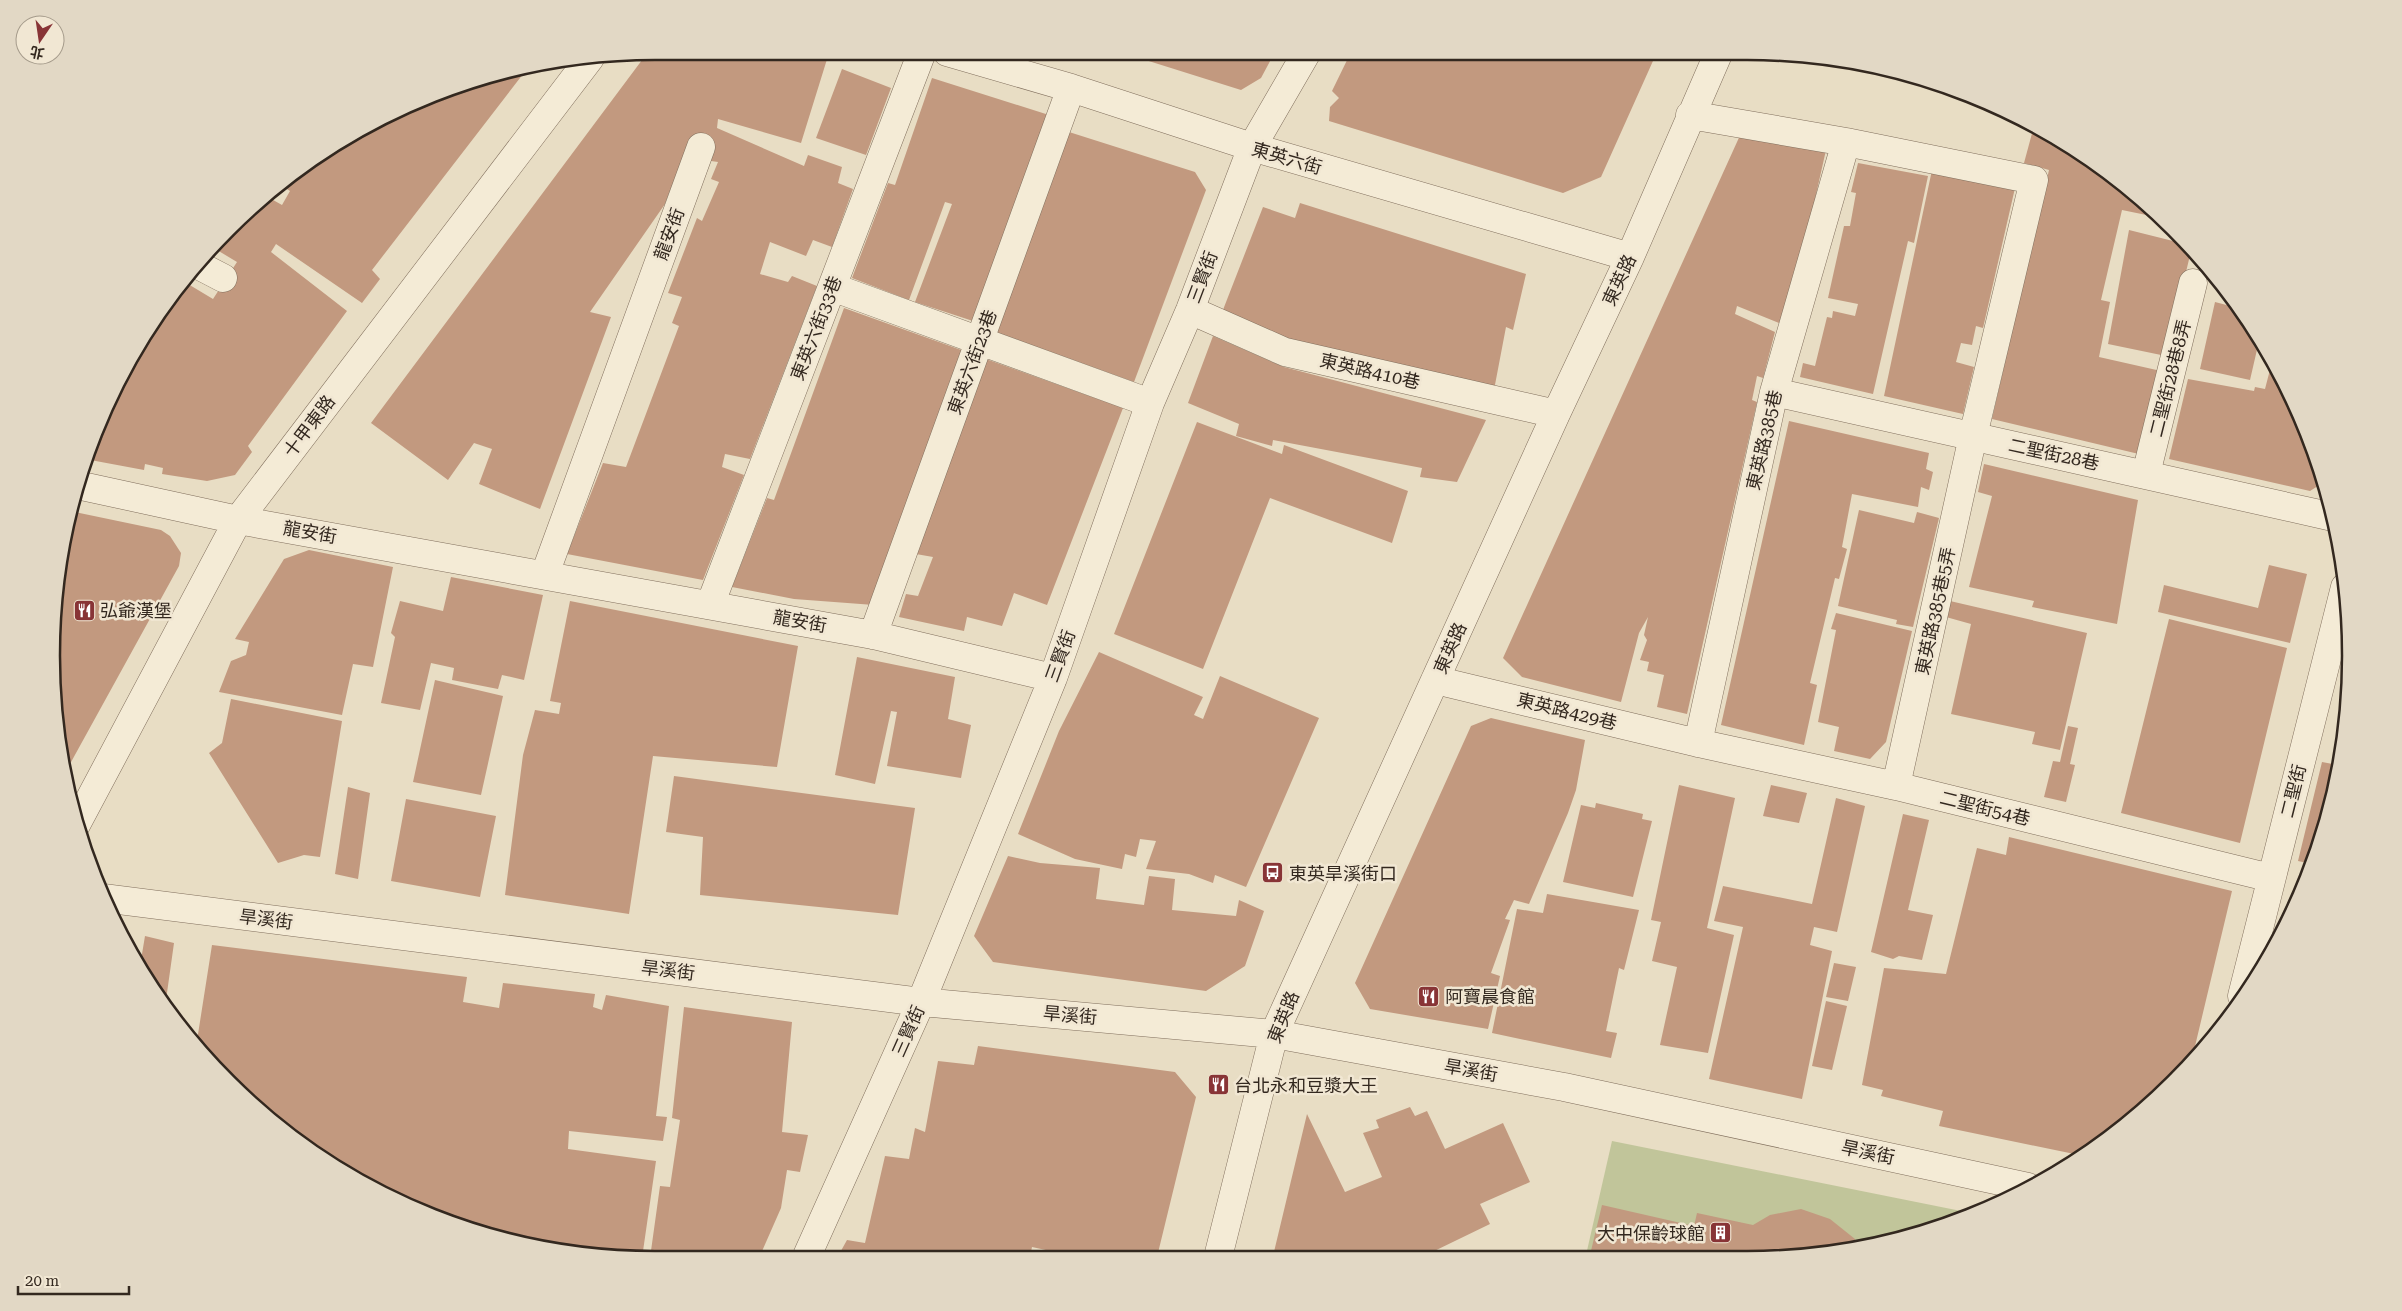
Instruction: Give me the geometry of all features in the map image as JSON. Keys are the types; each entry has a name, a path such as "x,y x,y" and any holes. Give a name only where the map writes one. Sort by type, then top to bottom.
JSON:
{"street":[{"name":"東英六街33巷","path":"710,605 919,60"},
{"name":"東英六街","path":"975,60 1071,88 1252,147 1630,258"},
{"name":"三賢街","path":"809,1251 920,1002 1053,678 1150,403 1190,310 1252,147 1302,60"},
{"name":"東英路","path":"1219,1251 1274,1034 1556,414 1630,258 1715,60"},
{"name":"十甲東路","path":"82,815 238,520 585,64"},
{"name":"東英六街23巷","path":"873,635 1071,88"},
{"path":"1690,115 1846,142 2034,180 1973,436"},
{"name":"東英路385巷","path":"1698,743 1774,392 1846,142"},
{"name":"龍安街","path":"545,574 701,147"},
{"path":"204,268 223,278"},
{"name":"二聖街28巷8弄","path":"2146,474 2194,283"},
{"path":"832,287 1150,403"},
{"name":"東英路410巷","path":"1190,310 1285,352 1556,414"},
{"name":"二聖街28巷","path":"1774,392 2325,515"},
{"name":"東英路385巷5弄","path":"1896,786 1973,436"},
{"name":"龍安街","path":"85,487 238,520 545,574 873,635 1053,678"},
{"name":"二聖街","path":"2246,979 2340,606"},
{"name":"東英路429巷","path":"1435,680 1698,743"},
{"name":"二聖街54巷","path":"1698,743 1896,786 2272,878"},
{"name":"旱溪街","path":"112,899 920,1002 1274,1034 1564,1086 2019,1185"}],"green space":[{"path":"1612,1141 1960,1211 1901,1231 1863,1240 1824,1246 1746,1251 1587,1251"}],"building":[{"path":"642,60 827,60 801,143 718,119 717,128 804,166 808,155 842,167 838,183 853,189 832,247 813,240 806,256 770,242 760,274 788,282 792,276 817,286 750,459 725,454 722,467 744,475 703,580 567,554 603,463 626,467 679,326 672,323 682,297 668,293 697,218 702,221 719,182 711,179 718,162 683,157 665,204 590,312 611,317 540,509 479,484 492,449 474,443 448,480 371,423"},
{"path":"1145,60 1271,60 1261,78 1241,90"},
{"path":"1347,60 1653,60 1601,177 1563,193 1329,121 1330,107 1339,98 1332,91"},
{"path":"842,69 891,88 866,155 816,138"},
{"path":"522,75 372,270 380,279 362,303 276,244 271,252 347,311 248,446 252,452 235,475 207,481 162,474 163,468 145,464 144,470 93,461 121,392 160,325 183,293 190,285 213,299 237,262 219,251 234,234 273,200 282,205 290,191 286,189 325,160 392,121 464,92"},
{"path":"932,78 1049,115 976,322 915,302 952,204 945,202 909,300 852,278 888,183 895,185"},
{"path":"1742,131 1826,150 1802,257 1779,323 1737,306 1735,314 1775,332 1763,378 1757,376 1752,400 1757,402 1687,714 1657,707 1664,675 1647,671 1649,662 1640,660 1647,640 1644,635 1648,617 1639,633 1621,702 1522,677 1503,658"},
{"path":"1069,132 1195,172 1206,190 1134,382 996,332"},
{"path":"2032,133 2077,160 2109,183 2147,215 2122,210 2101,300 2110,302 2099,357 2161,371 2143,455 1992,419 2049,170 2024,163"},
{"path":"1858,163 1928,176 1914,243 1908,241 1873,394 1800,377 1803,363 1815,366 1827,317 1832,318 1833,311 1855,316 1858,304 1828,298 1844,226 1850,226 1856,193 1851,192"},
{"path":"1932,170 2015,188 1983,328 1976,326 1972,345 1961,343 1956,362 1974,367 1963,414 1884,396"},
{"path":"1300,203 1526,274 1513,330 1506,327 1494,390 1281,342 1221,315 1263,207 1295,218"},
{"path":"2129,230 2175,241 2189,258 2166,356 2108,344"},
{"path":"2215,302 2228,305 2257,350 2250,380 2200,369"},
{"path":"844,308 964,351 874,605 794,599 732,587 767,498 774,500"},
{"path":"1213,336 1284,367 1486,420 1457,482 1420,477 1422,468 1273,440 1272,446 1236,436 1239,424 1188,403"},
{"path":"986,359 1123,408 1047,605 1014,593 1002,626 967,617 964,631 899,617 906,594 918,596 933,557 916,554"},
{"path":"2270,371 2297,428 2317,486 2310,491 2169,459 2188,379 2254,391 2255,387 2265,389"},
{"path":"1789,421 1929,453 1926,469 1933,472 1929,490 1921,487 1918,507 1852,494 1842,547 1847,549 1839,579 1835,578 1810,683 1817,685 1804,745 1721,725"},
{"path":"1197,422 1282,454 1284,445 1408,491 1392,543 1270,498 1203,669 1114,634"},
{"path":"1984,464 2138,500 2117,624 2032,607 2034,601 1969,587 1992,496 1978,492"},
{"path":"1859,510 1914,523 1917,512 1939,518 1913,627 1896,624 1897,620 1838,606"},
{"path":"77,513 161,530 170,536 181,553 179,566 70,764 61,694 61,617 71,539"},
{"path":"309,550 393,567 373,667 353,664 342,715 219,692 231,661 246,655 249,642 235,639 284,559"},
{"path":"2269,565 2307,574 2290,643 2158,612 2164,585 2258,608"},
{"path":"451,577 543,595 524,680 502,675 498,689 452,680 454,668 431,663 420,710 381,703 395,637 391,633 400,601 443,611"},
{"path":"570,601 798,646 777,767 653,756 629,914 505,895 523,755 535,710 559,714 561,703 550,701"},
{"path":"1950,601 2087,633 2060,750 2032,744 2035,732 1951,714 1971,624 1946,617"},
{"path":"1836,613 1912,631 1886,742 1870,759 1834,751 1839,727 1818,722 1836,630 1831,629"},
{"path":"2169,619 2287,648 2240,843 2121,813"},
{"path":"1099,652 1203,697 1194,715 1203,719 1220,676 1319,718 1246,887 1215,875 1213,883 1189,874 1146,869 1156,841 1140,839 1136,857 1125,854 1122,869 1075,859 1018,834 1059,731"},
{"path":"857,657 955,677 948,719 971,725 961,778 887,766 897,712 891,711 875,784 835,775"},
{"path":"435,680 503,696 481,795 413,782"},
{"path":"231,699 342,721 320,857 304,855 278,863 209,753 222,743"},
{"path":"1491,718 1585,740 1576,790 1529,904 1514,900 1505,919 1510,920 1491,973 1500,976 1488,1029 1370,1009 1355,983 1471,726"},
{"path":"2068,726 2078,728 2070,764 2075,765 2066,802 2044,797 2053,761 2060,762"},
{"path":"2322,762 2332,764 2322,810 2310,847 2304,862 2298,861"},
{"path":"674,776 915,808 898,915 700,895 703,837 666,832"},
{"path":"1679,785 1735,798 1707,928 1734,935 1708,1053 1660,1045 1677,967 1652,961 1661,922 1651,920"},
{"path":"1771,785 1807,793 1799,823 1763,816"},
{"path":"348,787 370,793 358,879 335,874"},
{"path":"1836,798 1865,806 1837,932 1814,927 1810,945 1832,951 1802,1099 1709,1079 1743,927 1714,921 1723,886 1812,904"},
{"path":"406,799 496,816 480,897 391,881"},
{"path":"1596,803 1643,814 1642,819 1652,821 1633,897 1563,882 1581,805 1595,808"},
{"path":"1903,814 1929,820 1908,910 1933,915 1922,960 1899,956 1893,959 1871,952"},
{"path":"2009,837 2232,891 2195,1047 2168,1077 2139,1103 2109,1128 2073,1154 1939,1126 1943,1111 1881,1096 1883,1090 1862,1085 1884,968 1946,974 1977,848 2006,855"},
{"path":"1008,856 1040,863 1100,868 1096,899 1144,905 1149,876 1175,879 1172,910 1236,916 1239,900 1264,911 1245,966 1206,991 993,962 974,936"},
{"path":"1547,894 1639,910 1624,970 1619,968 1606,1031 1617,1033 1611,1058 1492,1033 1517,909 1543,913"},
{"path":"145,936 174,943 167,995 160,986 142,956"},
{"path":"212,945 467,977 463,1002 499,1008 503,983 595,994 593,1007 602,1010 606,995 669,1006 656,1116 667,1117 663,1141 569,1131 568,1149 656,1161 643,1251 578,1246 539,1240 501,1231 428,1206 392,1190 325,1151 293,1128 234,1077 198,1036"},
{"path":"1834,963 1856,967 1848,1001 1826,997"},
{"path":"1826,1001 1847,1006 1832,1070 1812,1066"},
{"path":"684,1007 792,1022 782,1132 808,1135 800,1172 787,1170 781,1208 762,1251 651,1251 660,1186 670,1187 680,1120 672,1118"},
{"path":"978,1046 1175,1072 1196,1097 1158,1251 1050,1251 1032,1247 1031,1251 841,1251 847,1240 865,1243 885,1156 909,1159 915,1128 925,1132 938,1061 974,1065"},
{"path":"1410,1107 1415,1116 1427,1111 1445,1149 1503,1123 1530,1182 1480,1204 1490,1224 1434,1251 1274,1251 1307,1114 1345,1192 1382,1177 1363,1133 1379,1128 1376,1120"},
{"name":"大中保齡球館","path":"1602,1205 1694,1226 1697,1213 1753,1225 1770,1215 1801,1209 1830,1219 1855,1239 1854,1241 1785,1250 1591,1251"}],"place":[{"name":"弘爺漢堡","path":"84,610"},
{"name":"東英旱溪街口","path":"1273,873"},
{"name":"阿寶晨食館","path":"1429,996"},
{"name":"台北永和豆漿大王","path":"1218,1085"},
{"name":"大中保齡球館","path":"1721,1233"}]}
